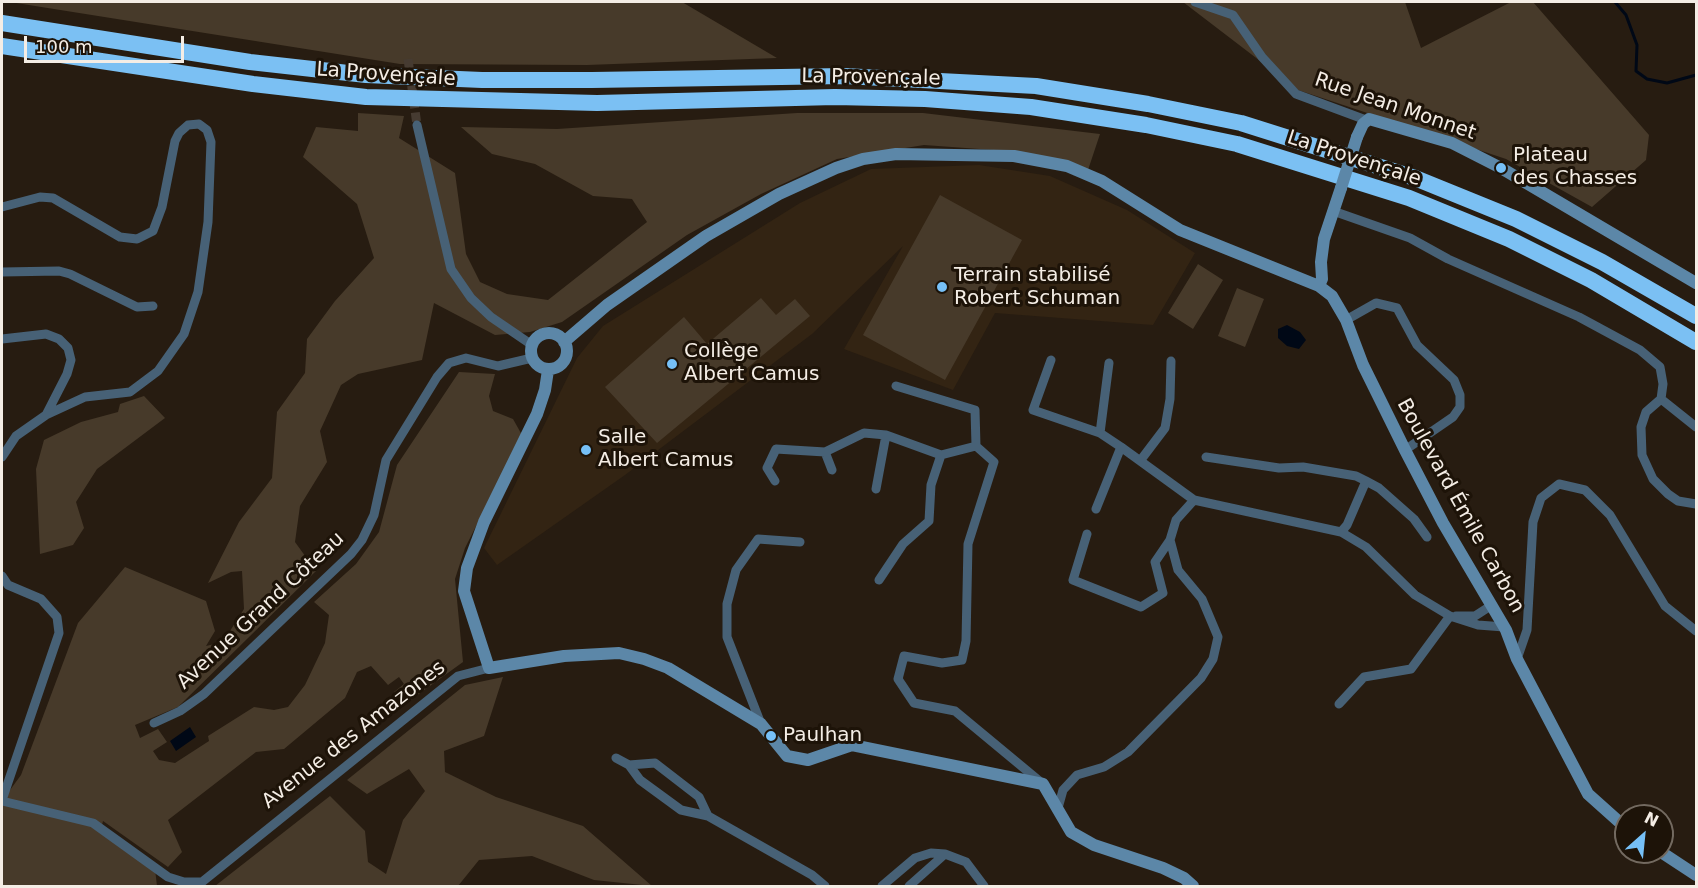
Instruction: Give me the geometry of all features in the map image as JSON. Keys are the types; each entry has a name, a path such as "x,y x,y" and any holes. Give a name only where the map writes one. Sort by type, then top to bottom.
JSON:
{"highway":[{"name":"La Provençale","path":"2,23 250,62 366,75 548,80 844,76 1036,86 1148,104 1241,123 1415,178 1516,219 1602,262 1696,316"},
{"name":"La Provençale","path":"2,46 253,84 366,98 597,103 835,97 925,99 1031,107 1146,125 1237,144 1409,198 1509,240 1581,275 1696,342"}],"street":[{"name":"Rue Jean Monnet","path":"1195,2 1233,15 1262,57 1296,94 1366,120 1374,119 1440,139 1477,155 1638,246 1696,283"},
{"path":"564,342 607,305 741,214 836,168 863,159 896,154 985,154 1041,160 1067,166 1102,181 1165,222 1197,238 1319,286 1322,279 1322,250 1341,188 1366,120"},
{"path":"2,207 40,197 53,198 120,237 137,239 153,231 162,207 175,141 188,125 199,124 207,130 212,152 208,222 198,292 184,334 158,371 130,393 85,397 46,414 16,436 2,457"},
{"path":"417,125 451,269 471,298 491,318 532,351 539,366 548,369 559,367 566,358 564,342 559,337 547,333 541,335 532,351"},
{"path":"1334,210 1410,238 1448,259 1612,334 1640,350 1660,367 1663,384 1661,399 1646,412 1641,427 1642,455 1653,479 1668,494 1678,501 1696,504"},
{"path":"2,273 58,271 70,274 137,307 153,306"},
{"name":"Boulevard Émile Carbon","path":"1319,286 1332,296 1346,320 1363,365 1405,450 1443,523 1504,627 1517,659 1588,794 1614,817"},
{"path":"1346,320 1376,303 1397,308 1418,345 1454,380 1460,395 1460,407 1453,417 1405,450"},
{"path":"2,339 46,334 59,339 68,348 71,360 67,374 46,414"},
{"name":"Avenue Grand Côteau","path":"154,723 180,711 204,694 351,554 362,540 374,515 386,460 449,363 466,358 498,366 532,351"},
{"path":"1051,360 1033,410 1100,433 1194,500 1341,532 1366,547 1414,595 1450,616 1478,625 1504,627"},
{"path":"1140,461 1165,428 1170,399 1171,361"},
{"path":"1100,433 1109,363"},
{"path":"489,668 464,591 467,568 484,522 537,414 548,369"},
{"path":"896,386 975,410 976,446 994,462 968,544 966,641 962,660 942,663 904,656 898,679 914,703 955,711 1042,784 1071,832 1094,845 1163,868 1184,878 1193,886"},
{"path":"1661,399 1696,427"},
{"path":"775,482 767,468 776,449 825,452 864,433 886,435 942,455 976,446"},
{"path":"876,489 886,435"},
{"path":"1096,509 1121,447"},
{"path":"825,452 831,470"},
{"path":"879,580 903,544 929,521 931,485 942,455"},
{"path":"1206,457 1279,468 1304,466 1356,476 1388,496 1414,519 1427,537"},
{"path":"1341,532 1366,481"},
{"path":"1517,659 1527,630 1533,522 1541,498 1559,484 1585,490 1610,515 1665,606 1696,631"},
{"path":"1087,534 1073,580 1141,607 1163,593 1155,562 1170,540 1176,520 1194,500"},
{"path":"761,724 727,637 727,604 736,570 758,539 800,542"},
{"path":"1058,808 1063,790 1077,775 1104,767 1128,752 1201,678 1214,659 1218,637 1202,599 1178,570 1170,540"},
{"path":"2,576 8,585 41,599 57,617 59,633 2,800"},
{"path":"1450,616 1475,616 1492,605"},
{"path":"1339,704 1364,677 1411,669 1450,616"},
{"name":"Avenue des Amazones","path":"2,800 93,823 168,877 184,882 202,882 458,676 489,668 564,657 620,653 668,668 761,724 786,756 808,760 852,745 1042,784"},
{"path":"616,758 629,765 640,780 681,810 708,816 812,875 825,886"},
{"path":"629,765 655,763 699,797 708,816"},
{"path":"882,886 915,858 931,853 945,854 966,862 984,886"},
{"path":"909,886 945,854"},
{"path":"1674,861 1696,875"}],"shaded area":[{"path":"10,2 682,2 777,58 587,65 400,64"},
{"path":"1183,2 1405,2 1421,48 1511,2 1533,2 1649,135 1646,160 1592,207 1506,159 1298,90"},
{"path":"358,113 404,116 399,138 455,173 466,254 480,282 507,294 548,300 647,222 632,199 593,196 535,164 492,154 461,127 557,129 797,113 923,113 1100,134 1088,170 1021,152 924,145 837,159 761,194 687,235 562,322 530,332 495,335 434,303 422,360 358,374 341,385 320,431 327,462 300,506 295,542 316,571 178,707 135,725 140,738 158,729 167,742 153,751 159,760 175,763 209,741 208,736 254,707 274,710 288,707 305,685 325,643 329,615 314,602 356,564 379,532 397,465 459,372 495,374 489,396 493,411 513,419 522,435 465,548 455,579 463,662 405,704 394,692 404,684 399,677 388,685 371,666 357,672 345,698 284,749 256,752 168,820 182,852 168,867 103,821 100,833 155,869 157,886 2,886 2,801 21,775 78,623 125,567 206,601 215,631 206,646 223,642 244,609 242,571 231,572 208,583 239,522 272,478 277,412 305,373 307,339 335,301 374,258 357,204 303,157 316,127 358,131"},
{"name":"Collège Albert Camus","path":"979,165 1050,176 1127,210 1195,253 1153,325 995,313 953,390 844,349 903,246 812,334 625,475 497,565 484,548 577,358 603,326 800,203 871,169"},
{"name":"Terrain stabilisé Robert Schuman","path":"940,195 1022,240 945,380 863,335"},
{"path":"1198,264 1223,280 1193,329 1168,313"},
{"path":"1237,288 1264,299 1245,347 1218,336"},
{"path":"761,298 776,315 795,299 810,316 657,443 605,387 684,317 707,344"},
{"path":"1287,325 1300,332 1306,340 1299,349 1287,346 1278,338 1278,329"},
{"path":"144,396 165,418 97,469 76,502 84,528 73,545 40,554 36,469 44,440 81,422 118,412 120,404"},
{"path":"503,677 484,736 444,751 445,772 496,797 583,826 652,886 594,880 532,856 479,860 458,886 215,886 330,796 365,831 368,862 386,874 403,820 425,791 409,769 367,794 347,780 465,685"},
{"path":"190,727 196,737 176,751 170,741"}],"waterway":[{"path":"1615,2 1626,15 1637,45 1636,71 1647,79 1667,83 1696,75"}],"tunnel":[{"path":"408,59 417,125"}],"place":[{"name":"Plateau des Chasses","path":"1501,168"},
{"name":"Terrain stabilisé Robert Schuman","path":"942,287"},
{"name":"Collège Albert Camus","path":"672,364"},
{"name":"Salle Albert Camus","path":"586,450"},
{"name":"Paulhan","path":"771,736"}]}
